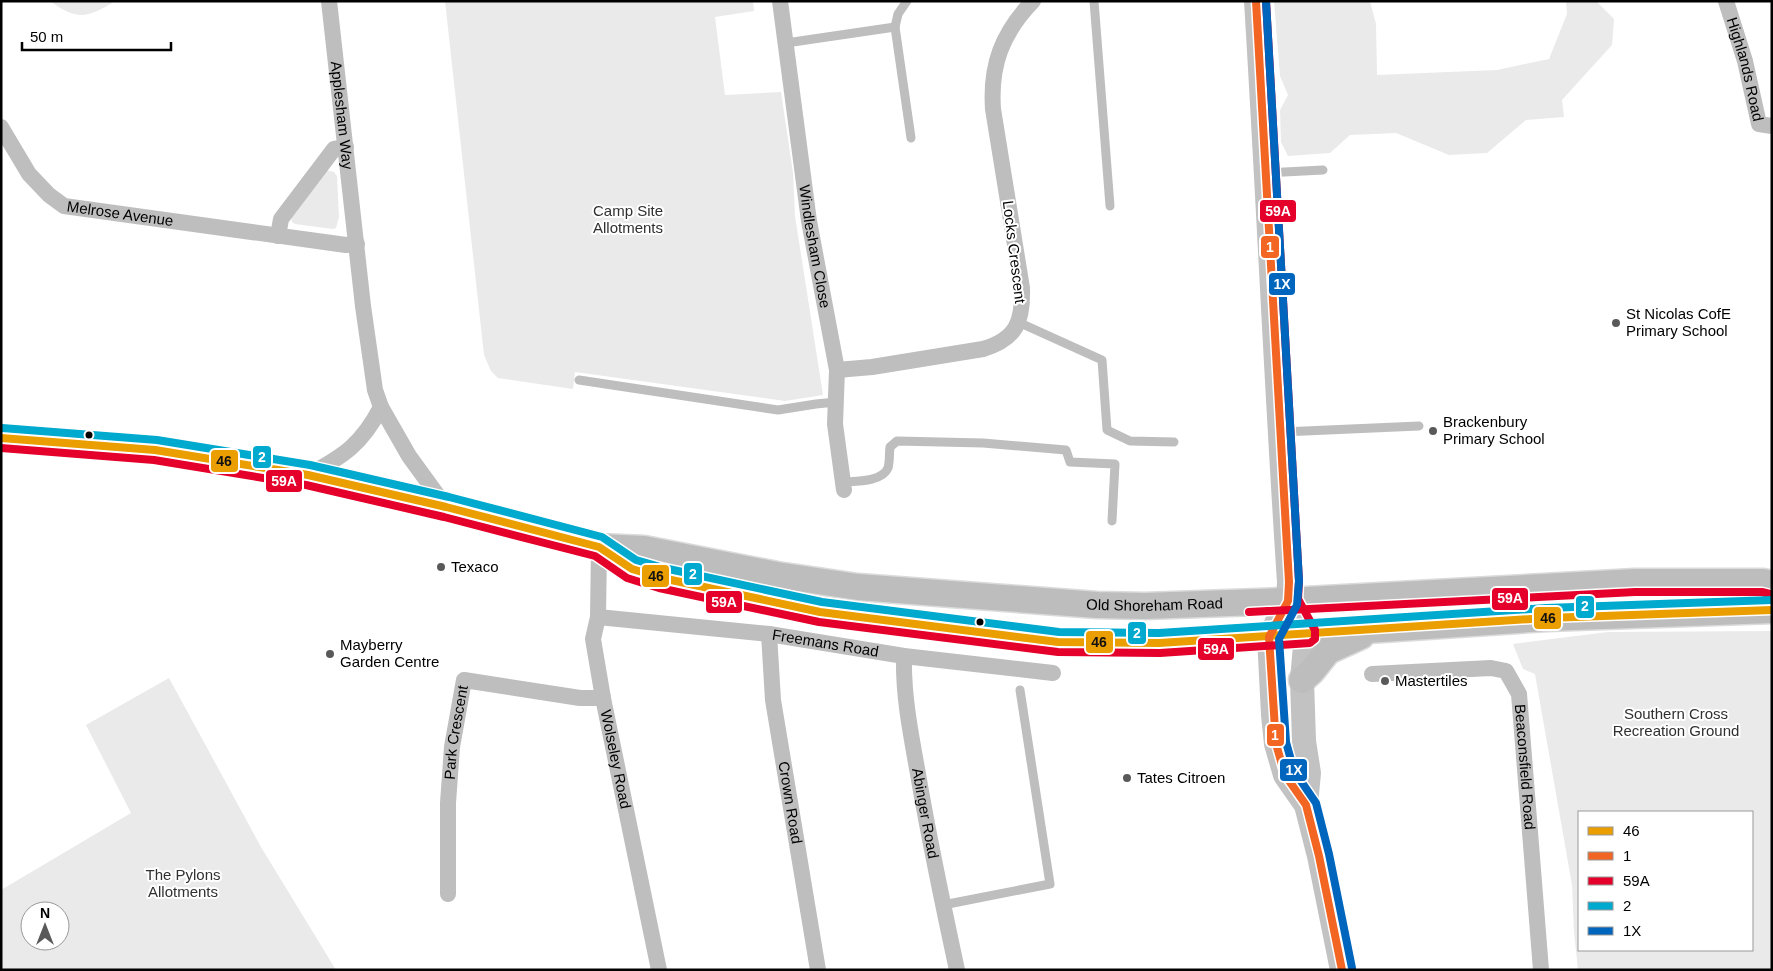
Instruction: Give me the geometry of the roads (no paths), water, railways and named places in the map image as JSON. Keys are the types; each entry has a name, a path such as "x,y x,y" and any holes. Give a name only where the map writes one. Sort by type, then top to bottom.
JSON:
{"main road":[{"path":"1256,1 1289,582 1288,601 1269,637 1273,715 1276,744 1285,775 1306,805"},
{"name":"Old Shoreham Road","path":"1,438 155,450 308,475 446,507 599,547 644,549 777,575 868,587 1097,605 1205,605 1635,582 1763,582 1772,584"},
{"name":"Old Shoreham Road","path":"599,547 632,569 662,578 820,612 1058,642 1158,643 1548,618 1772,610"},
{"path":"1288,601 1306,634 1302,680 1304,741 1309,773 1306,805 1319,856 1342,970"},
{"path":"1302,680 1328,651 1376,629"}],"street":[{"name":"Applesham Way","path":"329,1 375,390 381,407 409,456 446,507"},
{"name":"Windlesham Close","path":"780,1 809,221 837,370 835,424 844,486"},
{"name":"Locks Crescent","path":"837,370 872,367 983,349 1002,341 1011,334 1018,322 1022,307 1022,288 993,109 992,91 996,65 1007,34 1033,1"},
{"name":"Highlands Road","path":"1726,1 1745,61 1758,124 1772,126"},
{"name":"Melrose Avenue","path":"1,127 29,174 49,195 64,206 346,245 357,244"},
{"path":"278,236 281,219 334,149 346,147"},
{"path":"308,475 334,461 357,443 374,421 381,407"},
{"name":"Wolseley Road","path":"599,547 598,617 593,639 603,698 659,970"},
{"name":"Freemans Road","path":"598,617 769,634 904,656 1053,672"},
{"name":"Crown Road","path":"769,634 773,700 818,970"},
{"name":"Abinger Road","path":"904,656 904,678 909,720 929,839 956,970"},
{"name":"Beaconsfield Road","path":"1372,674 1491,668 1506,671 1519,694 1541,970"},
{"name":"Park Crescent","path":"448,894 448,803 451,756 464,680 580,698 603,698"}],"lane":[{"path":"907,1 898,14 895,27 911,138"},
{"path":"1094,1 1110,206"},
{"path":"786,43 895,27"},
{"path":"1267,173 1322,170"},
{"path":"1018,322 1102,360 1107,430 1130,441 1174,442"},
{"path":"579,380 778,410 836,402"},
{"path":"1279,432 1419,426"},
{"path":"844,486 882,476 889,465 890,447 897,441 983,443 1066,450 1070,462 1115,464 1112,521"},
{"path":"943,905 1050,884 1020,690"}],"place":[{"name":"St Nicolas CofE Primary School","path":"1616,323"},
{"name":"Brackenbury Primary School","path":"1433,431"},
{"name":"Texaco","path":"441,567"},
{"name":"Mayberry Garden Centre","path":"330,654"},
{"name":"Mastertiles","path":"1385,681"},
{"name":"Tates Citroen","path":"1127,778"}],"park label":[{"name":"Camp Site Allotments","path":"628,220"},
{"name":"Southern Cross Recreation Ground","path":"1676,722"},
{"name":"The Pylons Allotments","path":"183,884"}]}
